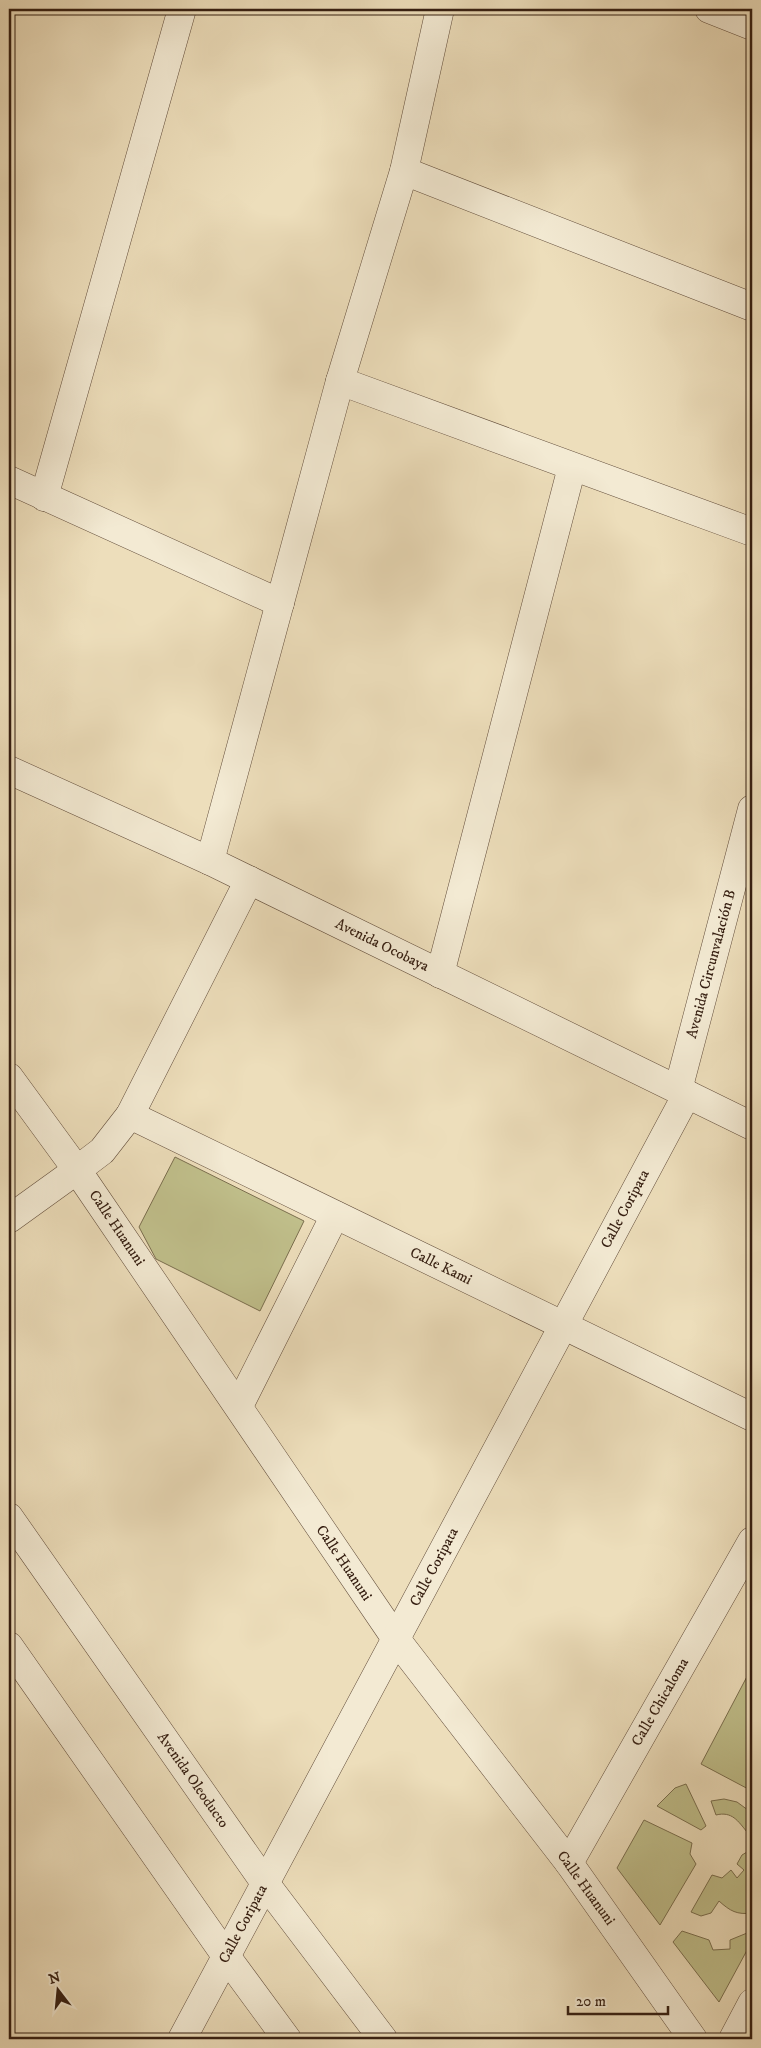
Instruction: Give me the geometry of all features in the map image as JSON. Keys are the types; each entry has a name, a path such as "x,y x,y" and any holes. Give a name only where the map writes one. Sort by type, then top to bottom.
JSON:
{"street":[{"path":"44,497 182,9"},
{"path":"210,862 340,381 404,171 440,9"},
{"path":"709,9 752,26"},
{"path":"404,171 752,307"},
{"path":"340,381 752,532"},
{"path":"440,974 572,467"},
{"path":"9,480 280,603"},
{"name":"Avenida Ocobaya","path":"9,770 249,880 752,1126"},
{"name":"Avenida Circunvalación B","path":"682,1092 752,809"},
{"path":"9,1219 102,1151 130,1115 249,880"},
{"name":"Calle Huanuni","path":"9,1077 78,1170 396,1639 569,1863 693,2039"},
{"name":"Calle Coripata","path":"182,2039 563,1325 682,1092"},
{"name":"Calle Kami","path":"130,1115 752,1417"},
{"path":"239,1406 335,1215"},
{"name":"Avenida Oleoducto","path":"9,1517 265,1883 383,2039"},
{"name":"Calle Chicaloma","path":"569,1863 752,1541"},
{"path":"9,1646 226,1956 288,2039"},
{"path":"733,2039 752,2003"}],"shaded area":[{"path":"175,1157 304,1221 260,1311 156,1259 139,1227"},
{"path":"752,1667 752,1791 701,1764"},
{"path":"686,1784 706,1826 701,1830 657,1806 675,1788"},
{"path":"724,1799 737,1802 752,1813 752,1829 747,1832 734,1818 726,1814 716,1815 711,1801"},
{"path":"644,1820 692,1843 690,1854 696,1864 660,1925 617,1868"},
{"path":"752,1849 752,1913 734,1911 719,1901 711,1913 701,1916 691,1912 712,1875 722,1878 731,1870 737,1878 744,1870 737,1864 742,1855"},
{"path":"682,1931 709,1940 713,1950 730,1949 730,1940 752,1931 752,1941 719,2002 673,1942"}]}
